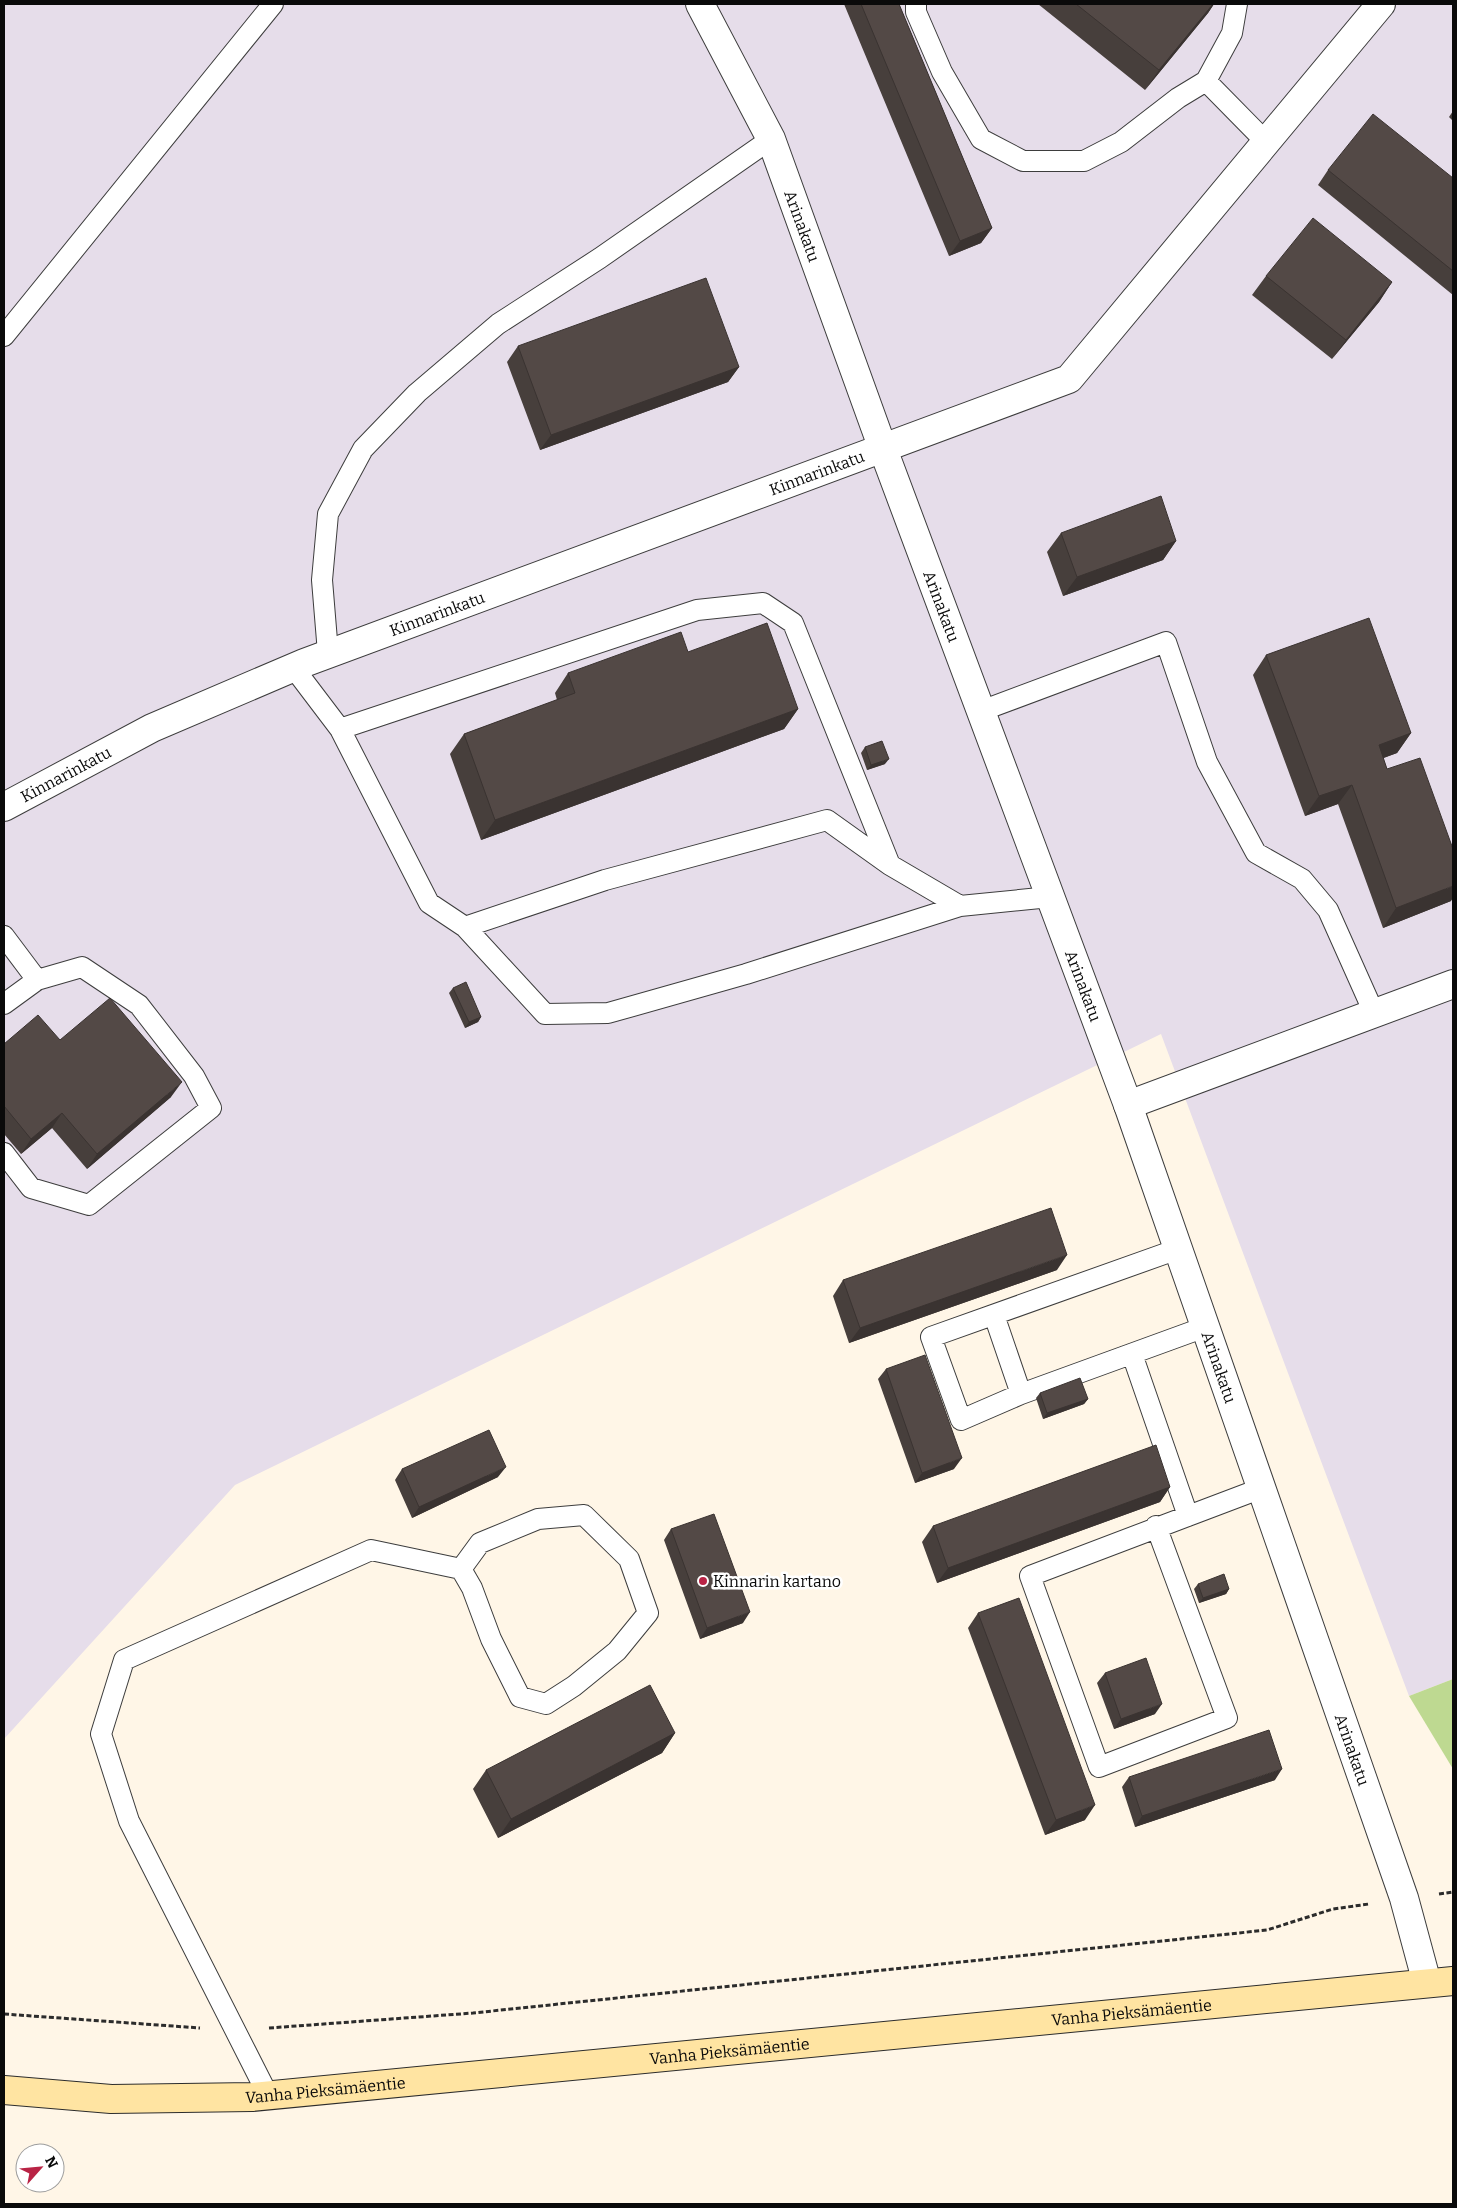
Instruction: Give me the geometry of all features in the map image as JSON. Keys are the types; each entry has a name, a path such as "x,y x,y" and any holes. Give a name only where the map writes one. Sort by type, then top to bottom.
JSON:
{"street":[{"name":"Arinakatu","path":"700,4 770,139 883,449 1128,1105 1404,1898 1440,1982"},
{"name":"Kinnarinkatu","path":"4,807 152,728 293,667 1069,379 1381,4"},
{"path":"1128,1105 1453,984"},
{"name":"Vanha Pieksämäentie","path":"4,2090 111,2099 268,2096 1440,1982"}],"lane":[{"path":"4,336 273,4"},
{"path":"916,4 916,12 942,72 980,139 1023,161 1084,161 1121,142 1178,98 1206,81 1232,33 1237,4"},
{"path":"1206,81 1266,142"},
{"path":"328,653 322,580 328,514 363,449 417,393 498,324 623,243 770,139"},
{"path":"340,729 697,610 763,603 793,623 890,865"},
{"path":"981,711 1166,642 1207,762 1256,853 1302,879 1328,910 1374,1013"},
{"path":"293,667 340,729 429,903 465,927 545,1014 608,1013 746,974 960,906 1050,897"},
{"path":"465,927 605,880 827,820 890,865 960,906"},
{"path":"4,936 37,980"},
{"path":"4,1004 37,980 82,967 139,1005 194,1076 211,1108 89,1205 32,1188 4,1154"},
{"path":"1178,1249 931,1337 961,1420 1021,1394 1205,1327"},
{"path":"994,1315 1021,1394"},
{"path":"1132,1354 1188,1516"},
{"path":"1156,1526 1227,1718 1099,1766 1030,1576 1156,1526 1262,1488"},
{"path":"268,2096 129,1821 101,1734 124,1660 371,1550 461,1569 472,1588 491,1639 520,1697 546,1704 574,1686 617,1651 648,1613 629,1559 584,1515 538,1519 480,1543 461,1569"}],"path":[{"path":"4,2014 235,2030 473,2013 1267,1930 1333,1909 1453,1892"}],"shaded area":[{"path":"4,4 1453,4 1453,1679 1409,1696 1161,1034 235,1485 4,1739"}],"green space":[{"path":"1453,1679 1453,1769 1409,1696"}],"building":[{"path":"861,4 899,4 992,228 960,241"},
{"path":"1076,4 1213,4 1159,70"},
{"path":"1373,114 1453,178 1453,271 1328,170"},
{"path":"1313,218 1392,282 1346,340 1266,276"},
{"path":"706,278 739,367 551,435 518,346"},
{"path":"1161,496 1176,541 1077,577 1061,533"},
{"path":"1369,618 1411,733 1379,745 1387,769 1420,758 1453,849 1453,886 1396,908 1352,785 1319,796 1266,655"},
{"path":"767,623 798,709 495,820 464,734 575,693 568,673 681,632 688,652"},
{"path":"882,741 889,759 871,765 865,747"},
{"path":"466,982 481,1017 469,1022 453,988"},
{"path":"110,998 182,1082 97,1154 62,1113 31,1139 4,1106 4,1044 38,1015 60,1040"},
{"path":"1051,1208 1067,1255 860,1328 843,1280"},
{"path":"925,1355 962,1458 922,1473 886,1369"},
{"path":"1080,1378 1088,1399 1047,1413 1040,1393"},
{"path":"489,1430 506,1467 419,1507 402,1469"},
{"path":"1156,1445 1170,1487 948,1568 933,1526"},
{"name":"Kinnarin kartano","path":"714,1514 750,1612 707,1628 671,1529"},
{"path":"1224,1574 1229,1589 1203,1598 1198,1584"},
{"path":"1019,1598 1095,1805 1056,1820 978,1613"},
{"path":"1146,1658 1162,1704 1121,1719 1105,1673"},
{"path":"650,1685 675,1733 511,1819 486,1770"},
{"path":"1269,1730 1282,1769 1142,1816 1129,1777"}],"place":[{"name":"Kinnarin kartano","path":"703,1581"}]}
